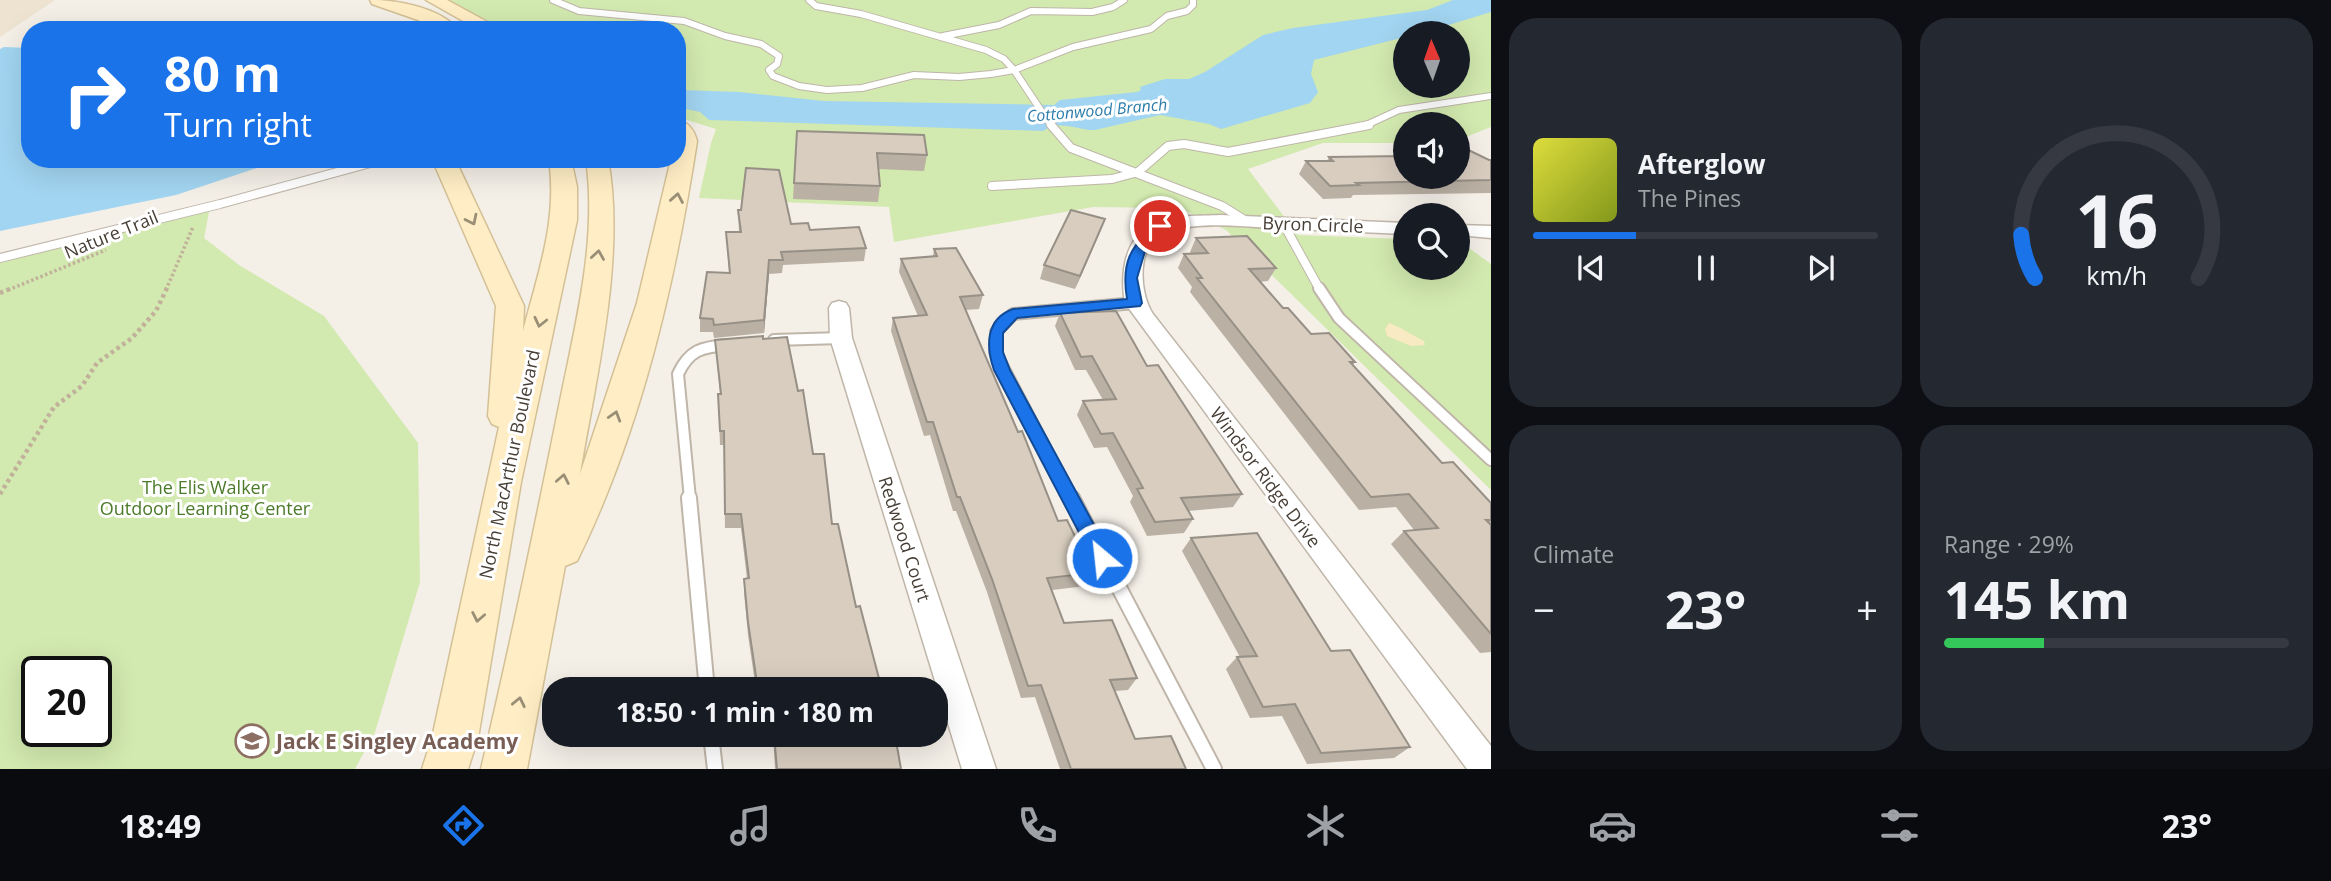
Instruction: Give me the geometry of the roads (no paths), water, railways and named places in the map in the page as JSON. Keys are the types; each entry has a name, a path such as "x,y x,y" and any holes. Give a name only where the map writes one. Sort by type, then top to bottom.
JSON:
{"main road":[{"path":"378,0 433,21"},
{"path":"434,0 475,21"},
{"path":"447,168 510,306 503,482"},
{"name":"North MacArthur Boulevard","path":"444,769 455,738 503,482 564,220 565,187 561,168"},
{"path":"504,769 537,617 591,315 601,239 598,168"},
{"path":"537,617 601,464 656,285 674,218 682,168"}],"street":[{"name":"Byron Circle","path":"1233,220 1393,228"},
{"path":"1135,303 1130,278 1139,246 1160,226 1233,220"},
{"path":"1470,231 1491,232"},
{"name":"Windsor Ridge Drive","path":"1135,303 1488,769"},
{"name":"Redwood Court","path":"839,308 841,338 979,769"}],"lane":[{"path":"553,0 560,6 582,13 647,15 685,21"},
{"path":"810,0 816,6 861,13 894,25 986,50 1004,59 1057,134 1071,148 1222,206 1233,220"},
{"path":"941,36 1007,23 1024,12 1038,10 1095,14 1114,8 1124,0"},
{"path":"686,21 724,36 758,42 774,49 779,56 777,64 769,70 773,76 799,86 827,90 862,88 914,75 959,77 1014,70 1073,47 1151,29 1167,16 1187,11 1193,5 1193,0"},
{"path":"992,186 1112,179 1138,173 1168,146 1184,144 1228,152 1368,126 1399,110 1491,96"},
{"path":"0,258 220,204 352,168"},
{"path":"1283,223 1299,248 1309,274 1339,318 1491,460"},
{"path":"1135,303 1013,314 996,332 995,352 1214,769"},
{"path":"762,341 841,338"},
{"path":"705,677 678,374 685,358 697,348 736,344"},
{"path":"712,747 715,769"}],"water":[{"name":"Cottonwood Branch","path":"1453,0 1491,0 1491,12 1462,21 1393,21 1393,40 1314,60 1311,74 1318,92 1310,103 1221,129 1209,124 1160,115 1095,130 1062,125 1043,131 709,120 700,112 686,109 686,90 739,92 824,101 1054,105 1060,100 1137,92 1141,90 1140,87 1165,79 1189,79 1205,72 1263,35 1293,28 1427,10"},
{"path":"21,48 21,168 257,168 176,195 0,231 0,49"}],"place":[{"name":"Jack E Singley Academy","path":"252,741"}],"park label":[{"name":"The Elis Walker Outdoor Learning Center","path":"205,497"}]}
